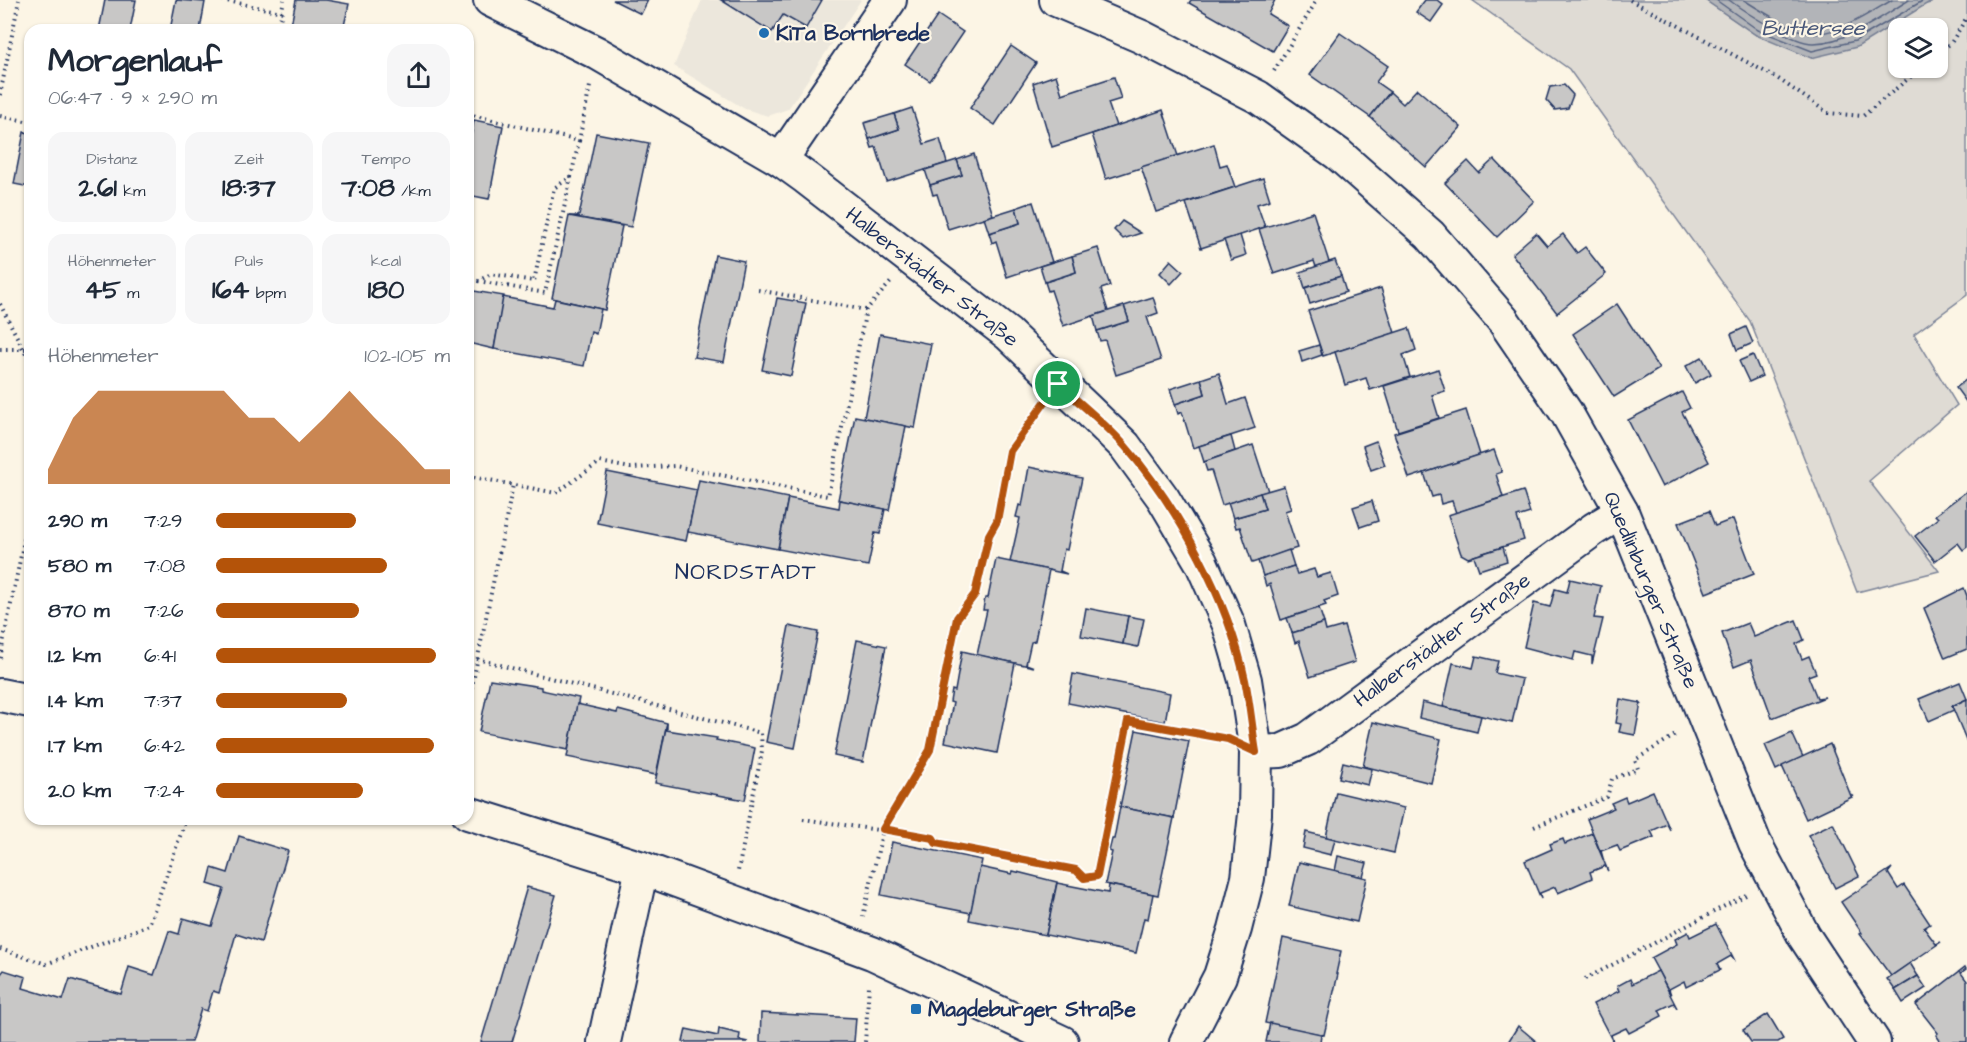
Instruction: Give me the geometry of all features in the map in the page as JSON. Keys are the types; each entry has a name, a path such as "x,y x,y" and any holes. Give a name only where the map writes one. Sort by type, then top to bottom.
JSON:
{"street":[{"name":"Halberstädter Straße","path":"490,0 597,53 781,160 1008,334 1125,446 1163,498 1201,562 1229,625 1245,680 1256,752 1255,814 1248,878 1236,929 1220,976 1186,1042"},
{"path":"781,160 890,0"},
{"name":"Quedlinburger Straße","path":"1056,0 1142,37 1258,98 1338,154 1430,235 1503,320 1566,412 1622,512 1773,881 1804,936 1874,1042"},
{"name":"Halberstädter Straße","path":"1256,752 1281,751 1308,739 1585,536 1622,512"},
{"path":"0,695 24,700"},
{"path":"474,815 642,868 864,950 1062,1042"},
{"path":"604,1042 642,868"}],"path":[{"path":"0,95 19,0"},
{"path":"222,0 282,12"},
{"path":"279,24 284,0"},
{"path":"1258,98 1317,0"},
{"path":"1630,0 1778,78 1828,113 1863,116 1909,78"},
{"path":"1948,45 1967,17"},
{"path":"474,280 545,294 597,53"},
{"path":"474,115 579,141"},
{"path":"0,116 24,121"},
{"path":"478,281 492,274 534,281 554,188 571,177"},
{"path":"474,477 556,494 600,462 630,468 675,466 828,496 866,310 911,259"},
{"path":"758,290 866,310"},
{"path":"0,304 23,348 0,349"},
{"path":"865,1042 864,950 883,829 930,750 957,618 975,594 989,535 997,521 1010,451 1058,384"},
{"path":"474,675 513,485"},
{"path":"0,658 24,540"},
{"path":"477,659 761,733 762,750 732,901"},
{"path":"1534,827 1607,797 1612,779 1638,769 1635,760 1704,717"},
{"path":"803,819 933,838 936,843 1076,870 1084,878 1097,876 1128,721 1228,739 1256,752"},
{"path":"0,949 46,964 149,925 184,825"},
{"path":"1585,979 1773,881"}],"shaded area":[{"name":"KiTa Bornbrede","path":"702,0 861,0 788,109 768,116 745,109 674,66"},
{"path":"1472,0 1705,0 1756,35 1931,3 1933,0 1967,0 1967,295 1914,334 1957,405 1869,481 1939,571 1857,592 1750,321 1569,69"}],"water":[{"name":"Buttersee","path":"1705,0 1933,0 1904,18 1888,18 1888,28 1857,47 1811,58 1756,35"}],"building":[{"path":"105,0 136,0 131,24 100,24"},
{"path":"176,0 205,2 201,24 171,24"},
{"path":"296,0 326,0 349,4 344,24 291,24"},
{"path":"613,0 648,0 641,14"},
{"path":"721,0 822,0 806,28 783,15 772,32"},
{"path":"1191,0 1275,0 1268,14 1288,26 1273,51 1189,3"},
{"path":"1425,0 1437,0 1443,5 1431,22 1416,12"},
{"path":"938,15 963,32 930,81 905,64"},
{"path":"1340,33 1388,66 1376,82 1390,92 1370,117 1310,75"},
{"path":"1011,46 1036,63 995,125 970,108"},
{"path":"1056,75 1062,94 1114,77 1121,99 1108,103 1116,126 1052,147 1033,83"},
{"path":"1564,85 1573,95 1568,108 1555,110 1546,100 1550,87"},
{"path":"1417,89 1461,127 1426,167 1370,117 1390,92 1403,104"},
{"path":"912,108 924,144 940,139 947,163 887,182 876,147 872,148 869,139 899,129 894,114"},
{"path":"1163,110 1178,156 1106,179 1092,134"},
{"path":"894,114 899,129 869,139 864,123"},
{"path":"474,120 503,126 489,199 474,196"},
{"path":"24,132 24,186 14,184"},
{"path":"596,133 649,143 631,227 569,216 579,216"},
{"path":"1214,144 1220,166 1227,164 1235,187 1156,212 1141,167"},
{"path":"974,154 993,215 948,229 937,194 933,195 930,185 962,175 957,160"},
{"path":"1494,159 1534,201 1497,237 1445,183 1468,161 1479,173"},
{"path":"957,160 962,175 930,185 925,170"},
{"path":"1263,178 1270,200 1257,204 1265,227 1201,248 1186,203"},
{"path":"1033,202 1052,262 1007,277 996,241 992,243 989,233 1020,223 1016,208"},
{"path":"1016,208 1020,223 989,233 984,218"},
{"path":"1313,212 1329,262 1316,267 1314,261 1274,274 1259,229"},
{"path":"569,216 622,226 605,310 552,298"},
{"path":"1122,221 1141,233 1123,239 1114,230"},
{"path":"1536,233 1547,246 1563,234 1577,253 1585,247 1606,274 1557,313 1512,254"},
{"path":"1240,235 1246,255 1231,260 1224,240"},
{"path":"1098,248 1110,286 1101,289 1108,311 1063,326 1051,290 1048,291 1045,282 1076,272 1072,256"},
{"path":"715,255 744,261 724,362 694,357"},
{"path":"1072,256 1076,272 1045,282 1040,266"},
{"path":"1171,260 1183,271 1171,284 1160,273"},
{"path":"1335,260 1341,276 1305,288 1300,272"},
{"path":"1341,276 1346,292 1310,304 1305,288"},
{"path":"1381,288 1395,333 1323,356 1308,311"},
{"path":"474,291 504,296 494,349 474,344"},
{"path":"503,297 553,307 555,299 601,309 596,334 591,332 584,366 494,349"},
{"path":"1153,297 1158,313 1147,317 1161,360 1116,375 1105,340 1100,341 1097,331 1129,321 1124,306"},
{"path":"777,298 806,303 791,376 762,370"},
{"path":"1617,304 1659,369 1614,397 1573,334"},
{"path":"1124,306 1129,321 1097,331 1093,316"},
{"path":"1746,327 1753,343 1737,350 1731,334"},
{"path":"1409,328 1416,350 1403,355 1410,377 1370,390 1366,378 1345,385 1335,352"},
{"path":"880,334 931,344 915,428 864,418"},
{"path":"1319,345 1322,355 1302,362 1299,351"},
{"path":"1753,355 1762,376 1749,382 1739,361"},
{"path":"1702,357 1711,374 1695,383 1686,366"},
{"path":"1438,369 1445,391 1432,395 1439,418 1398,431 1384,386"},
{"path":"1219,373 1228,404 1245,398 1255,428 1193,448 1182,412 1178,414 1175,404 1205,394 1201,379"},
{"path":"1201,379 1205,394 1175,404 1170,389"},
{"path":"1967,379 1967,403 1956,388"},
{"path":"1682,392 1690,408 1682,412 1709,462 1662,487 1628,420"},
{"path":"1466,410 1480,455 1409,478 1394,433"},
{"path":"855,416 906,426 889,510 838,500"},
{"path":"1231,436 1235,451 1204,462 1199,446"},
{"path":"1376,441 1385,465 1371,470 1363,446"},
{"path":"1253,445 1268,491 1222,505 1211,470 1207,471 1204,462"},
{"path":"1494,450 1502,472 1496,474 1503,497 1456,513 1452,501 1441,504 1439,495 1432,497 1424,473"},
{"path":"1029,467 1082,478 1067,550 1064,549 1060,571 1067,574 1010,562 1020,518 1016,517 1019,505 1022,506"},
{"path":"607,472 697,490 686,541 597,523"},
{"path":"699,480 788,498 778,549 688,532"},
{"path":"1284,486 1291,509 1285,511 1297,548 1252,563 1240,527 1236,528 1233,518 1265,509 1260,493"},
{"path":"1523,491 1530,513 1517,517 1524,540 1468,558 1461,554 1448,515"},
{"path":"1967,491 1967,547 1963,550 1958,543 1935,561 1915,536 1938,518 1935,515"},
{"path":"1260,493 1265,509 1233,518 1228,503"},
{"path":"788,498 839,508 840,500 885,509 880,534 875,533 868,566 778,549"},
{"path":"1372,501 1378,521 1360,527 1353,507"},
{"path":"1709,511 1715,526 1733,519 1754,574 1706,593 1678,523"},
{"path":"1503,547 1507,561 1479,570 1474,556"},
{"path":"1289,550 1294,566 1263,576 1258,561"},
{"path":"996,559 1049,570 1035,641 1031,642 1026,664 1034,667 977,655 987,610 983,610 985,598 988,598"},
{"path":"1294,566 1297,574 1314,569 1317,577 1331,573 1338,596 1324,601 1326,605 1281,620 1270,584 1266,586 1263,576"},
{"path":"1570,579 1601,586 1594,618 1603,619 1592,664 1592,656 1575,652 1573,660 1524,647 1534,603 1550,607 1555,589 1567,592"},
{"path":"1964,588 1967,596 1967,649 1945,658 1924,608"},
{"path":"1086,608 1128,616 1123,644 1081,636"},
{"path":"1319,608 1324,623 1292,633 1287,618"},
{"path":"1128,616 1144,619 1138,647 1123,644"},
{"path":"1796,620 1804,640 1796,644 1802,659 1809,656 1816,673 1808,676 1817,698 1825,697 1772,718 1751,660 1734,667 1722,633 1748,623 1754,637"},
{"path":"1324,623 1326,631 1344,626 1355,662 1310,677 1299,641 1295,643 1292,633"},
{"path":"789,626 818,632 795,748 766,742"},
{"path":"857,640 886,646 863,762 834,756"},
{"path":"962,651 1015,663 997,753 945,742 953,703 950,702 952,690 955,691"},
{"path":"1476,656 1498,661 1495,673 1522,679 1512,723 1443,707 1453,663 1473,668"},
{"path":"1073,674 1170,693 1165,722 1068,703"},
{"path":"490,679 541,687 541,690 579,698 568,750 479,732"},
{"path":"1960,682 1967,699 1952,706 1954,710 1929,721 1919,699"},
{"path":"1620,699 1641,703 1635,735 1619,732 1621,724 1616,723"},
{"path":"1967,699 1967,742 1952,706"},
{"path":"1422,702 1481,716 1477,732 1419,718"},
{"path":"577,704 617,713 618,710 667,723 656,775 567,757"},
{"path":"1373,722 1441,739 1431,783 1363,766"},
{"path":"667,723 667,730 717,738 716,740 755,748 745,800 655,783"},
{"path":"1136,730 1189,741 1174,818 1120,807"},
{"path":"1792,733 1803,757 1776,770 1765,745"},
{"path":"1830,744 1851,796 1854,796 1806,819 1782,766"},
{"path":"1343,762 1372,769 1368,785 1339,778"},
{"path":"1653,791 1670,830 1667,824 1651,831 1654,837 1620,851 1617,845 1601,851 1603,858 1587,819 1614,808 1611,803 1625,797 1627,802"},
{"path":"1336,792 1404,808 1394,853 1326,837"},
{"path":"1120,807 1174,818 1158,895 1105,884 1112,852 1109,851 1112,839 1114,839"},
{"path":"1833,823 1859,876 1835,888 1808,835"},
{"path":"1306,832 1335,839 1331,855 1303,848"},
{"path":"1592,833 1608,871 1605,866 1590,872 1592,878 1558,893 1555,887 1540,893 1541,899 1525,861 1552,849 1550,844 1563,839 1565,844"},
{"path":"239,836 288,851 261,942 236,934 219,993 213,991 207,1011 201,1009 191,1042 0,1042 0,975 4,970 26,977 23,988 63,1000 70,979 121,994 129,967 154,975 169,931 179,934 183,918 212,926 224,889 208,884 212,868 228,873"},
{"path":"892,842 982,860 971,913 881,895"},
{"path":"1338,856 1367,863 1363,877 1335,871"},
{"path":"1299,862 1367,878 1357,922 1289,906"},
{"path":"980,867 1012,874 1013,871 1057,882 1046,935 969,920"},
{"path":"1892,868 1888,873 1898,889 1904,885 1930,924 1924,928 1936,944 1941,942 1891,976 1860,934 1862,933 1841,902"},
{"path":"1057,883 1108,893 1109,885 1153,894 1148,919 1144,918 1136,953 1046,935"},
{"path":"527,887 556,895 512,1042 481,1042"},
{"path":"1716,924 1735,961 1731,956 1717,964 1720,970 1686,987 1684,981 1669,989 1671,995 1651,958 1677,944 1675,939 1688,932 1690,937"},
{"path":"1283,938 1341,951 1324,1035 1265,1023"},
{"path":"1910,963 1918,976 1895,990 1887,979"},
{"path":"1965,967 1966,969 1961,973 1967,981 1967,1042 1941,1042 1936,1035 1938,1033 1916,1005"},
{"path":"1658,971 1677,1008 1674,1003 1659,1010 1662,1016 1629,1033 1626,1028 1611,1035 1613,1042 1593,1004 1619,991 1617,986 1630,979 1632,984"},
{"path":"1918,976 1926,988 1903,1003 1895,990"},
{"path":"761,1013 856,1018 854,1042 760,1042"},
{"path":"1768,1014 1783,1039 1778,1042 1751,1042 1743,1030"},
{"path":"1270,1023 1321,1034 1320,1042 1266,1042"},
{"path":"1518,1026 1537,1042 1508,1042"},
{"path":"686,1029 718,1036 719,1029 740,1034 739,1040 748,1042 683,1042"}],"place":[{"name":"KiTa Bornbrede","path":"764,33"},
{"name":"Magdeburger Straße","path":"916,1009"}],"district":[{"name":"NORDSTADT","path":"746,572"}],"route":[{"path":"1058,384 1087,408 1125,446 1163,498 1201,562 1229,625 1245,680 1256,752 1228,739 1128,721 1097,876 1084,878 1076,870 936,843 933,838 883,829 930,750 957,618 975,594 989,535 997,521 1010,451 1058,384"}]}
